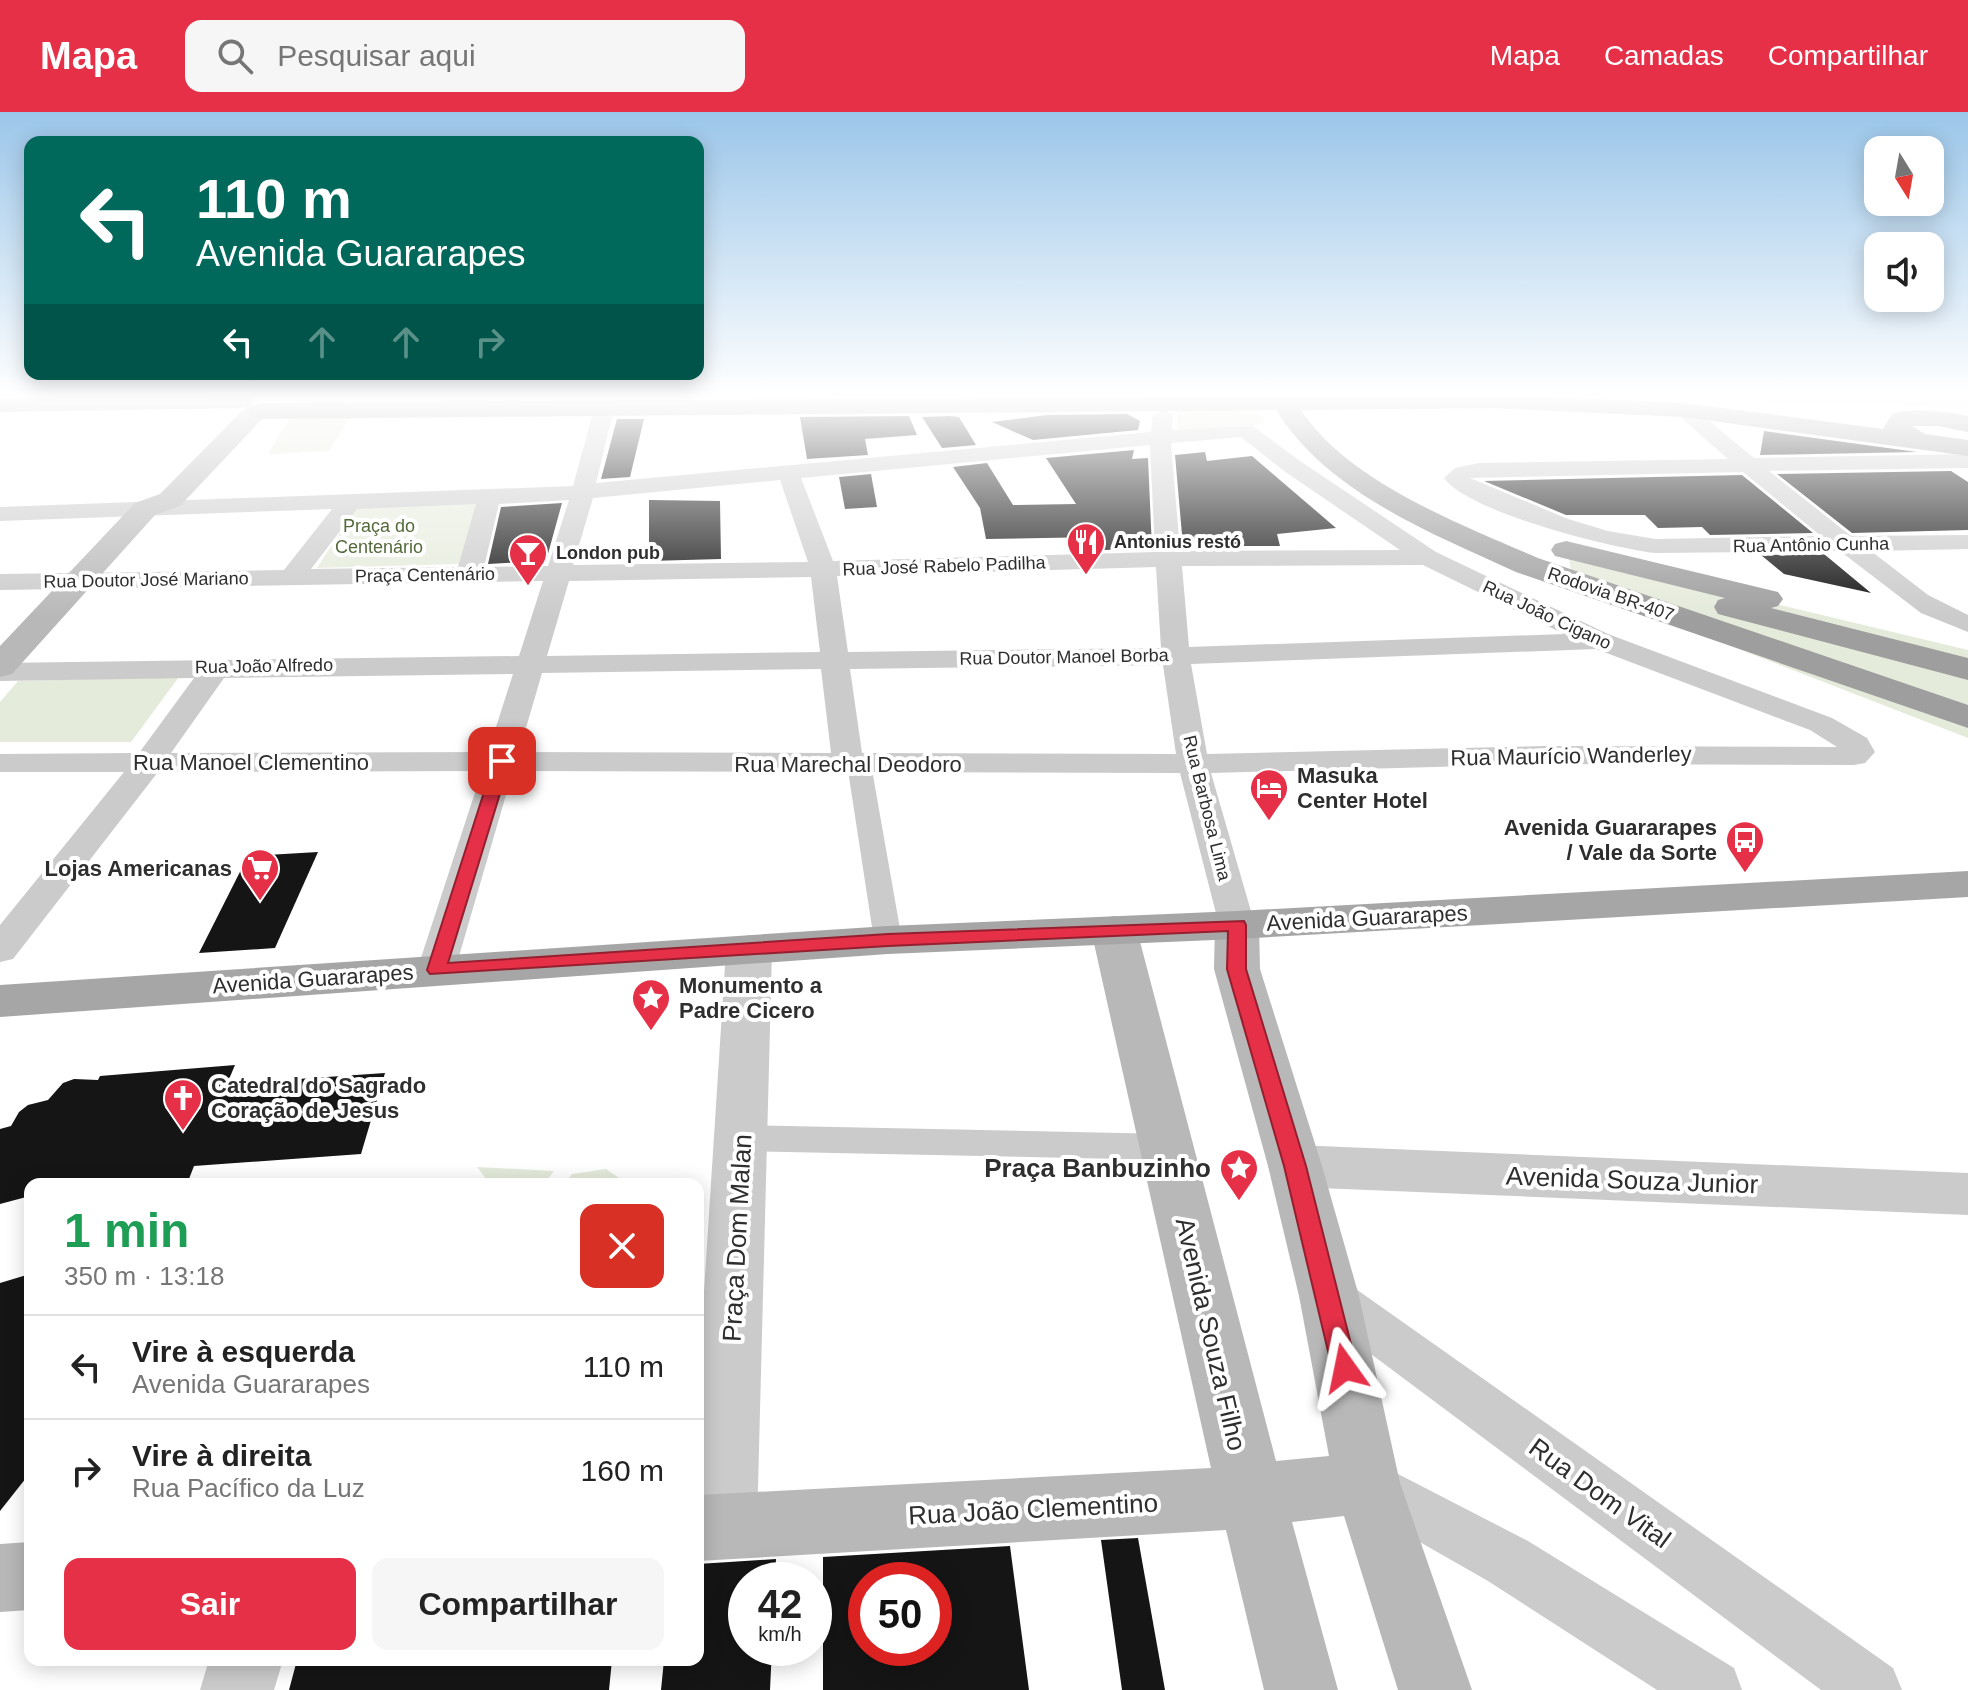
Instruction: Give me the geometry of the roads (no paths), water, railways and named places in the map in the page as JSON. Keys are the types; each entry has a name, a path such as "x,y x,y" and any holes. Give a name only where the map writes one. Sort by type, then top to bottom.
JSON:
{"highway":[{"name":"Rodovia BR-407","path":"1349,470 1374,488 1468,539 1604,570 1968,669"},
{"name":"Rodovia BR-407","path":"1524,551 1968,717"},
{"path":"1524,551 1611,563 1968,647"},
{"path":"1524,551 1573,590 1968,749"}],"main road":[{"path":"0,670 145,509 170,500 196,470"},
{"name":"Avenida Guararapes","path":"0,1001 888,940 1237,925 1968,884"},
{"path":"1237,925 1237,969 1295,1166 1329,1296 1367,1483 1435,1690"},
{"name":"Avenida Souza Filho","path":"1114,930 1249,1496 1301,1690"},
{"name":"Rua João Clementino","path":"710,1527 1249,1496 1367,1483"},
{"path":"0,1578 24,1576"}],"street":[{"path":"436,970 502,761 588,470"},
{"path":"0,514 581,496 886,470"},
{"name":"Rua Barbosa Lima","path":"1163,470 1176,656 1193,764 1237,925"},
{"name":"Rua João Cigano","path":"1297,470 1427,557 1598,640 1821,724 1856,745 1859,752 1854,756"},
{"name":"Rua Antônio Cunha","path":"1495,470 1463,473 1455,478 1479,492 1567,529 1618,543 1655,546 1968,542"},
{"path":"1754,470 1846,545 1939,614 1968,624"},
{"path":"790,479 823,569 853,764 888,940"},
{"path":"469,575 489,498"},
{"path":"292,577 350,502"},
{"name":"Rua José Rabelo Padilha","path":"558,574 1170,559 1427,557"},
{"name":"Praça Centenário","path":"292,577 558,574"},
{"name":"Rua Doutor José Mariano","path":"0,582 292,577"},
{"name":"Rua Doutor Manoel Borba","path":"529,663 1176,656 1598,640"},
{"name":"Rua João Alfredo","path":"0,670 529,663"},
{"path":"0,950 148,763 217,667"},
{"name":"Rua Maurício Wanderley","path":"1193,764 1545,755 1854,756"},
{"name":"Rua Marechal Deodoro","path":"502,761 1193,764"},
{"name":"Rua Manoel Clementino","path":"0,763 502,761"},
{"name":"Praça Dom Malan","path":"710,1527 743,1138 749,950"},
{"path":"743,1138 1168,1147"},
{"name":"Avenida Souza Junior","path":"1295,1166 1968,1194"},
{"name":"Rua Dom Vital","path":"1329,1296 1871,1690"},
{"path":"1367,1483 1508,1561 1712,1690"},
{"path":"237,1690 244,1666"}],"place":[{"name":"Antonius restó","path":"1086,576"},
{"name":"London pub","path":"528,587"},
{"name":"Masuka Center Hotel","path":"1269,822"},
{"name":"Avenida Guararapes / Vale da Sorte","path":"1745,874"},
{"name":"Lojas Americanas","path":"260,902"},
{"name":"Monumento a Padre Cicero","path":"651,1032"},
{"name":"Catedral do Sagrado Coração de Jesus","path":"183,1132"},
{"name":"Praça Banbuzinho","path":"1239,1202"}],"park label":[{"name":"Praça do Centenário","path":"379,536"}]}
